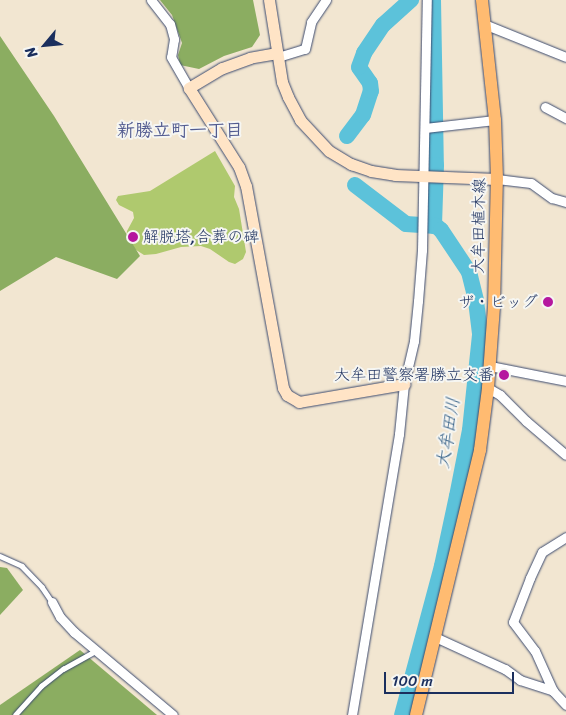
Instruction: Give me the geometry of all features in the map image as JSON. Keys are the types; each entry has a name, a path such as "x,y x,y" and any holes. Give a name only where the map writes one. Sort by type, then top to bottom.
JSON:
{"main road":[{"name":"大牟田植木線","path":"416,715 478,458 488,388 497,179 495,120 482,0"}],"street":[{"path":"150,0 170,24 174,40 171,57 239,167 246,186 283,388 286,395 298,402 310,402 404,384"},
{"path":"269,0 282,82 300,120 329,151 351,164 371,171 427,178 497,179 531,183 552,198 566,202"},
{"path":"190,88 222,68 250,58 305,49 311,22 326,0"},
{"path":"352,715 399,434 404,384 414,341 427,178 427,0"},
{"path":"484,24 566,57"},
{"path":"545,107 566,118"},
{"path":"427,128 495,120"},
{"path":"490,366 566,381"},
{"path":"488,388 500,395 526,421 566,455"},
{"path":"566,538 542,552 524,591 513,622 536,651 553,691 566,705"},
{"path":"52,602 60,617 95,651 174,715"},
{"path":"435,637 505,668 520,680 553,691"}],"lane":[{"path":"0,556 22,566 42,587 52,602"},
{"path":"14,715 41,686 64,669 95,651"}],"green space":[{"path":"160,0 253,0 260,35 252,47 224,56 199,69 180,65 178,55 182,43 172,15"},
{"path":"0,36 54,116 140,256 117,279 56,257 0,291"},
{"path":"215,151 235,186 234,197 239,209 246,252 243,259 235,264 210,249 201,246 181,247 156,254 144,255 133,248 126,241 127,231 134,218 133,212 119,205 116,200 118,196 150,191"},
{"path":"0,567 7,568 23,590 0,615"},
{"path":"80,650 157,715 0,715 0,705"}],"waterway":[{"name":"大牟田川","path":"347,136 363,115 371,91 370,83 359,67 364,53 383,25 411,0"},
{"path":"433,0 436,165 434,226"},
{"name":"大牟田川","path":"355,185 406,224 436,226 441,230 469,272 476,301 480,335 470,430 457,496 442,566 402,715"}],"place":[{"name":"解脱塔,合葬の碑","path":"133,237"},
{"name":"ザ・ビッグ","path":"548,302"},
{"name":"大牟田警察署勝立交番","path":"504,375"}],"district":[{"name":"新勝立町一丁目","path":"180,130"}]}
